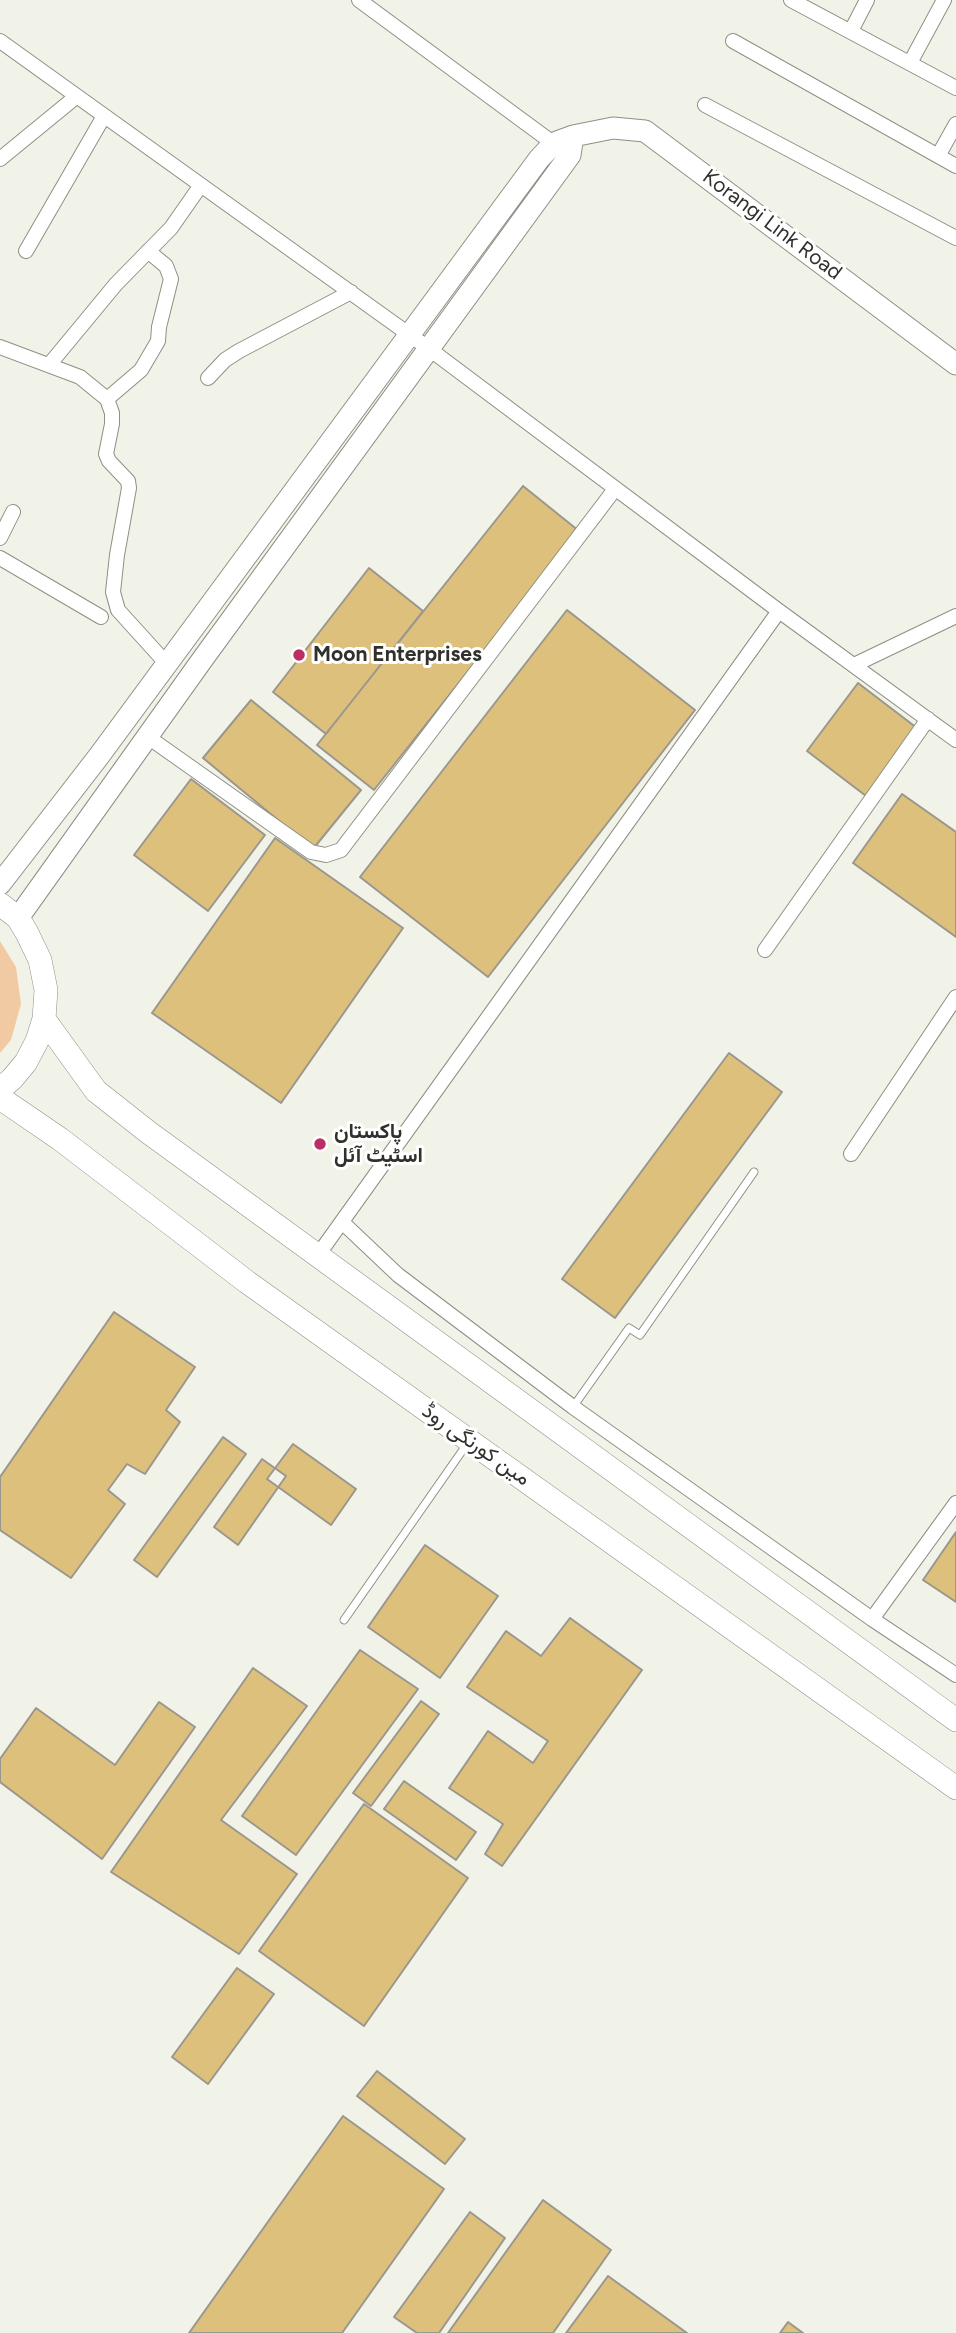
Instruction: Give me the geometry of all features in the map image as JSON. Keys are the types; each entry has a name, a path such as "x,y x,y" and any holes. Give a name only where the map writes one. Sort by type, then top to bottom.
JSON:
{"main road":[{"name":"Korangi Link Road","path":"566,145 612,128 645,131 956,364"},
{"path":"0,884 99,756 539,159 566,145"},
{"path":"0,1089 26,1062 37,1041 44,1019 46,990 40,960 9,911 148,737 428,348 566,145"},
{"path":"44,1019 96,1091 148,1132 956,1720"},
{"name":"مین کورنگی روڈ","path":"0,1098 60,1139 247,1282 956,1788"}],"street":[{"path":"359,0 566,145"},
{"path":"791,0 956,88"},
{"path":"850,32 867,0"},
{"path":"910,63 944,0"},
{"path":"0,41 410,334 956,740"},
{"path":"733,41 956,166"},
{"path":"0,159 76,96"},
{"path":"705,105 956,238"},
{"path":"26,251 104,116"},
{"path":"938,156 956,124"},
{"path":"49,365 116,285 171,228 201,185"},
{"path":"107,399 141,370 158,341 171,279 166,266 149,251"},
{"path":"208,378 225,360 239,351 351,292"},
{"path":"0,346 80,377 107,399 112,412 112,424 106,454 128,481 130,488 113,592 118,610 166,663"},
{"path":"148,737 311,852 326,855 341,850 615,489"},
{"path":"0,538 13,512"},
{"path":"0,558 101,617"},
{"path":"318,1255 779,611"},
{"path":"854,665 956,615"},
{"path":"765,950 928,719"},
{"path":"850,1154 956,997"},
{"path":"341,1222 398,1275 573,1407 956,1675"},
{"path":"873,1619 956,1503"}],"lane":[{"path":"573,1407 629,1328 640,1335 754,1172"},
{"path":"344,1620 469,1441"}],"shaded area":[{"path":"0,941 16,967 21,1004 11,1040 0,1053"}],"building":[{"path":"523,486 579,531 374,790 317,745"},
{"path":"369,568 423,611 326,734 273,692"},
{"path":"567,610 695,710 488,977 360,877"},
{"path":"858,683 917,728 866,796 807,751"},
{"path":"251,700 361,790 313,849 203,758"},
{"path":"191,779 265,835 208,911 134,855"},
{"path":"902,794 956,832 956,937 853,863"},
{"path":"275,838 403,928 281,1103 152,1013"},
{"path":"729,1053 782,1092 615,1318 562,1279"},
{"path":"114,1312 195,1367 166,1410 180,1422 145,1474 127,1464 108,1490 125,1504 71,1578 0,1530 0,1477"},
{"path":"223,1437 246,1454 157,1577 134,1560"},
{"path":"293,1444 356,1489 331,1525 267,1479"},
{"path":"262,1459 286,1476 238,1545 214,1527"},
{"path":"956,1532 956,1602 923,1580"},
{"path":"425,1545 498,1596 440,1678 368,1627"},
{"path":"570,1618 642,1670 502,1866 485,1854 503,1824 449,1788 488,1731 533,1763 548,1741 467,1687 506,1631 541,1656"},
{"path":"360,1650 418,1689 296,1855 242,1816"},
{"path":"253,1668 307,1706 221,1820 297,1874 239,1954 111,1872"},
{"path":"421,1701 439,1714 371,1806 353,1793"},
{"path":"159,1702 195,1727 102,1859 0,1782 0,1759 36,1708 115,1765"},
{"path":"404,1781 476,1832 456,1860 384,1809"},
{"path":"364,1804 468,1878 364,2026 259,1951"},
{"path":"237,1968 274,1994 208,2084 172,2057"},
{"path":"377,2071 465,2139 445,2164 357,2096"},
{"path":"343,2116 444,2189 342,2333 189,2333"},
{"path":"543,2200 611,2250 553,2333 448,2333"},
{"path":"470,2212 505,2238 439,2333 417,2333 394,2317"},
{"path":"608,2276 687,2333 566,2333"},
{"path":"788,2322 803,2333 780,2333"}],"place":[{"name":"Moon Enterprises","path":"299,655"},
{"name":"پاکستان اسٹیٹ آئل","path":"320,1144"}]}
